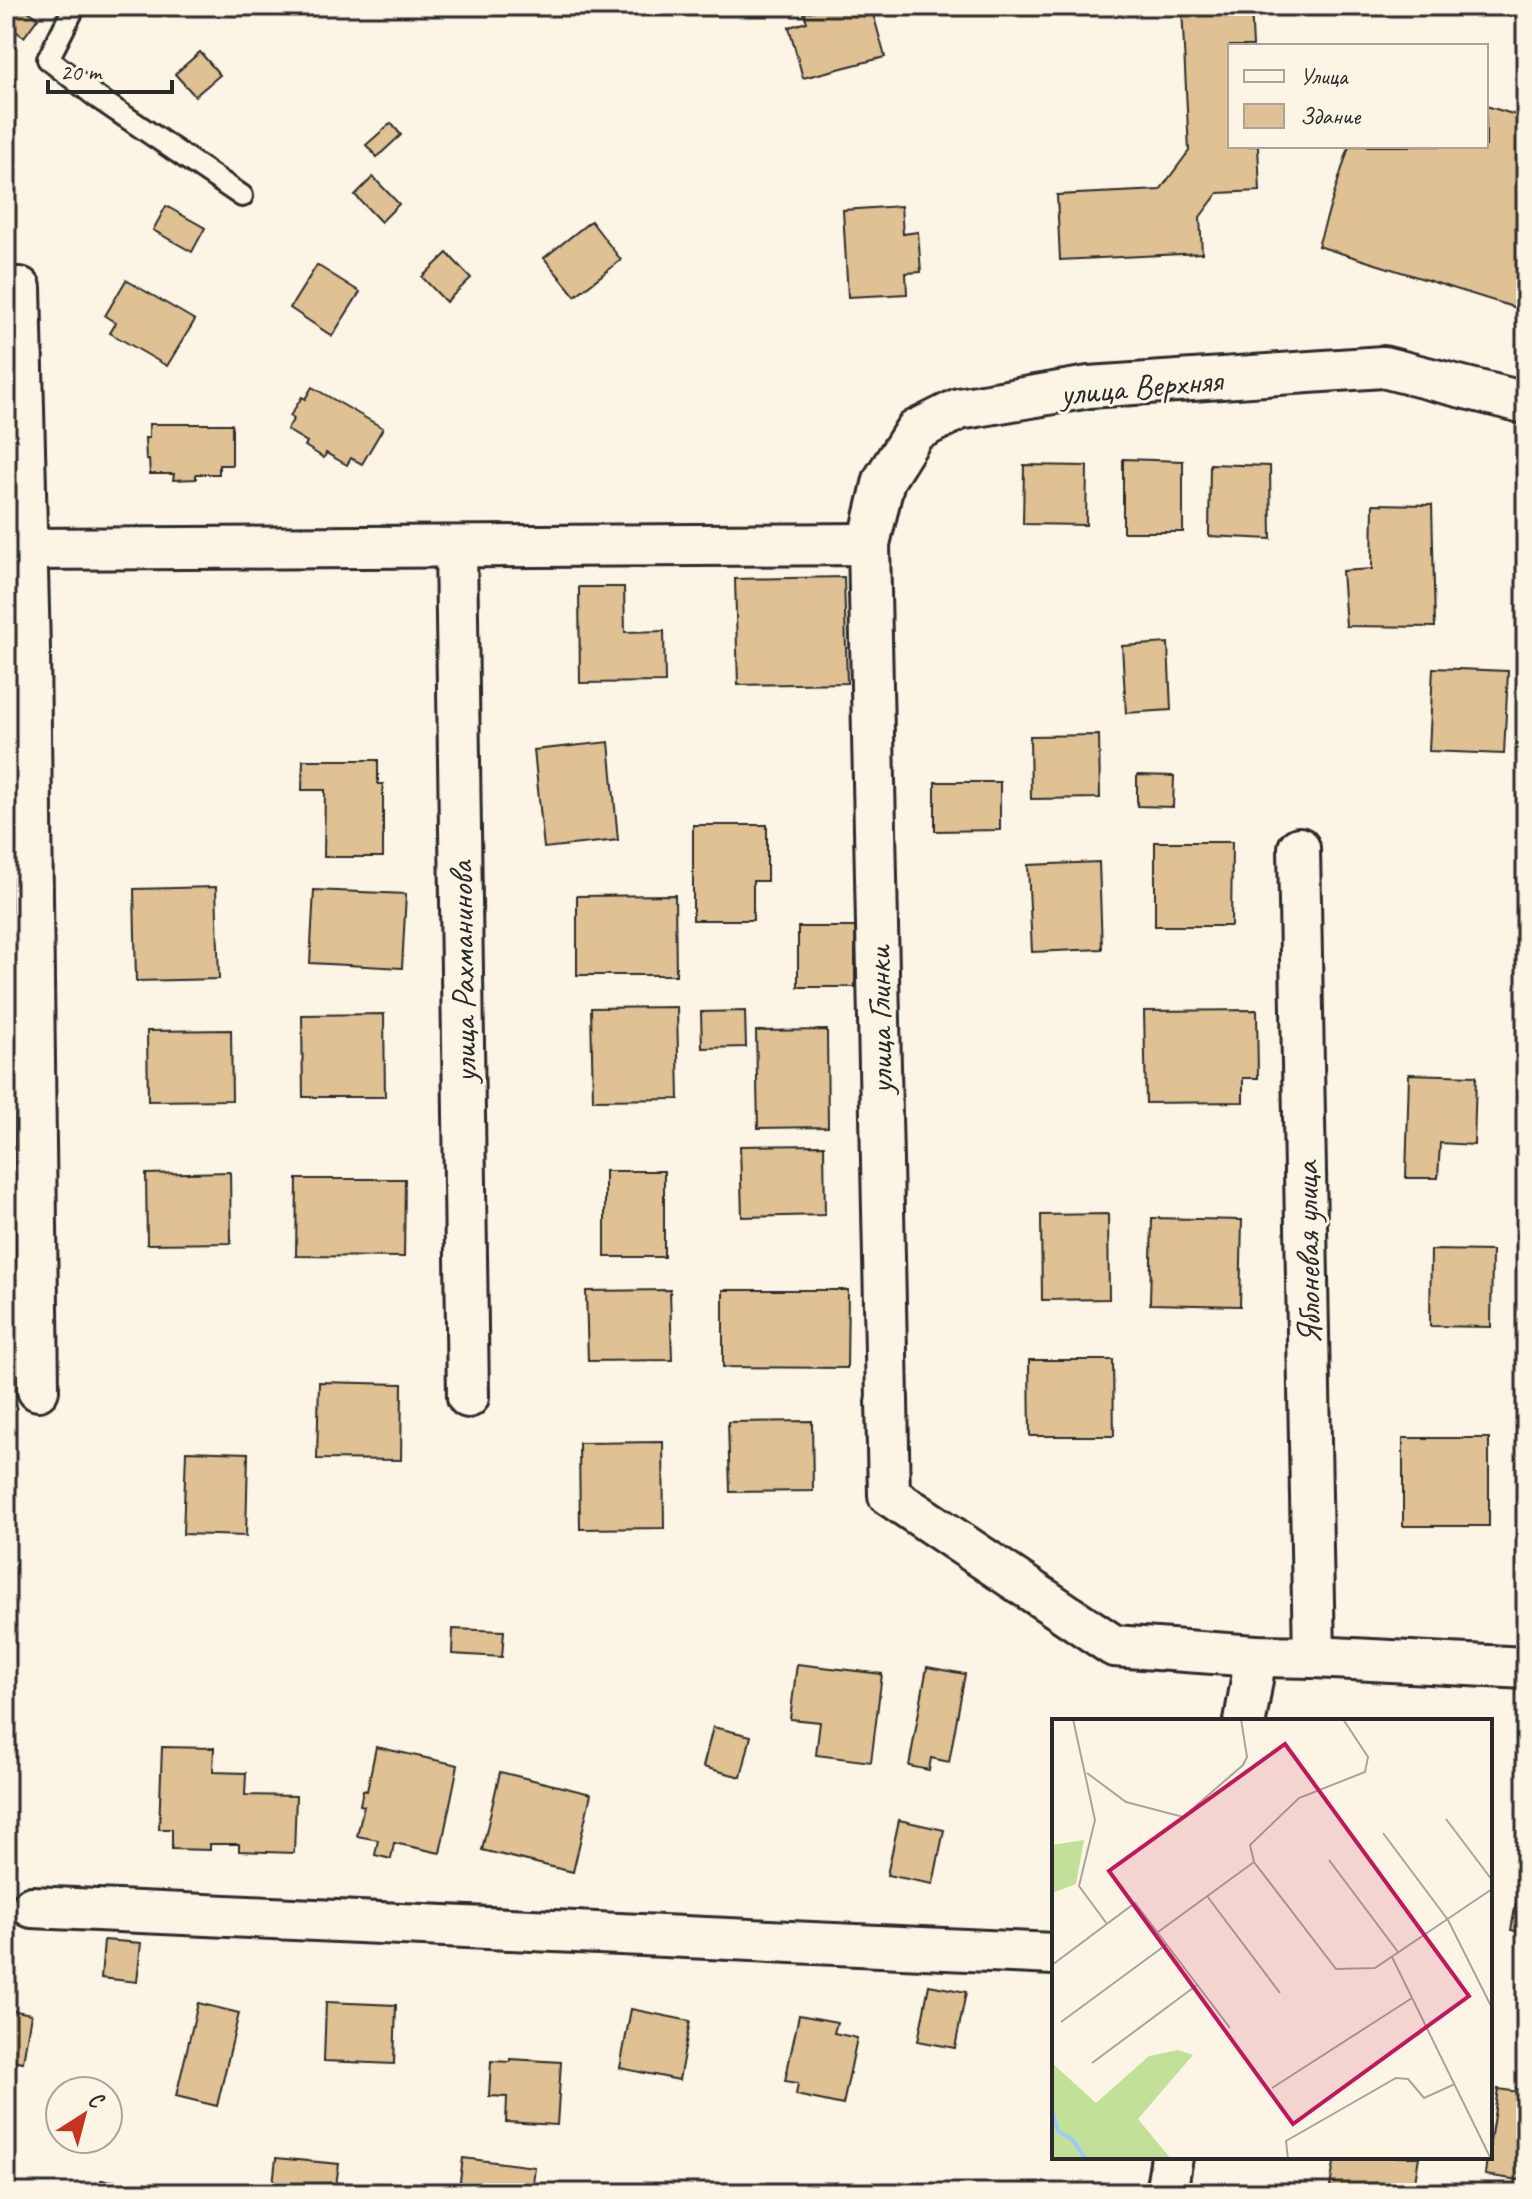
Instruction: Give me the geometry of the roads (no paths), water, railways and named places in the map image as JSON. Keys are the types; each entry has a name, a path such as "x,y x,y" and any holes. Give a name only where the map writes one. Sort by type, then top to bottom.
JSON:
{"street":[{"path":"13,288 27,549 17,650 20,1010 38,1390"},
{"name":"улица Верхняя","path":"869,544 884,480 915,431 959,409 1089,387 1383,367 1510,399"},
{"path":"27,549 869,544"},
{"name":"улица Глинки","path":"869,544 889,1495 1114,1646 1256,1656"},
{"name":"улица Рахманинова","path":"456,547 468,1397"},
{"name":"Яблоневая улица","path":"1299,848 1314,1657"},
{"path":"1245,1719 1256,1656 1526,1668"},
{"path":"32,1907 1052,1954"},
{"path":"1166,2193 1172,2159"}],"lane":[{"path":"75,6 48,59 98,98 242,196"}]}
